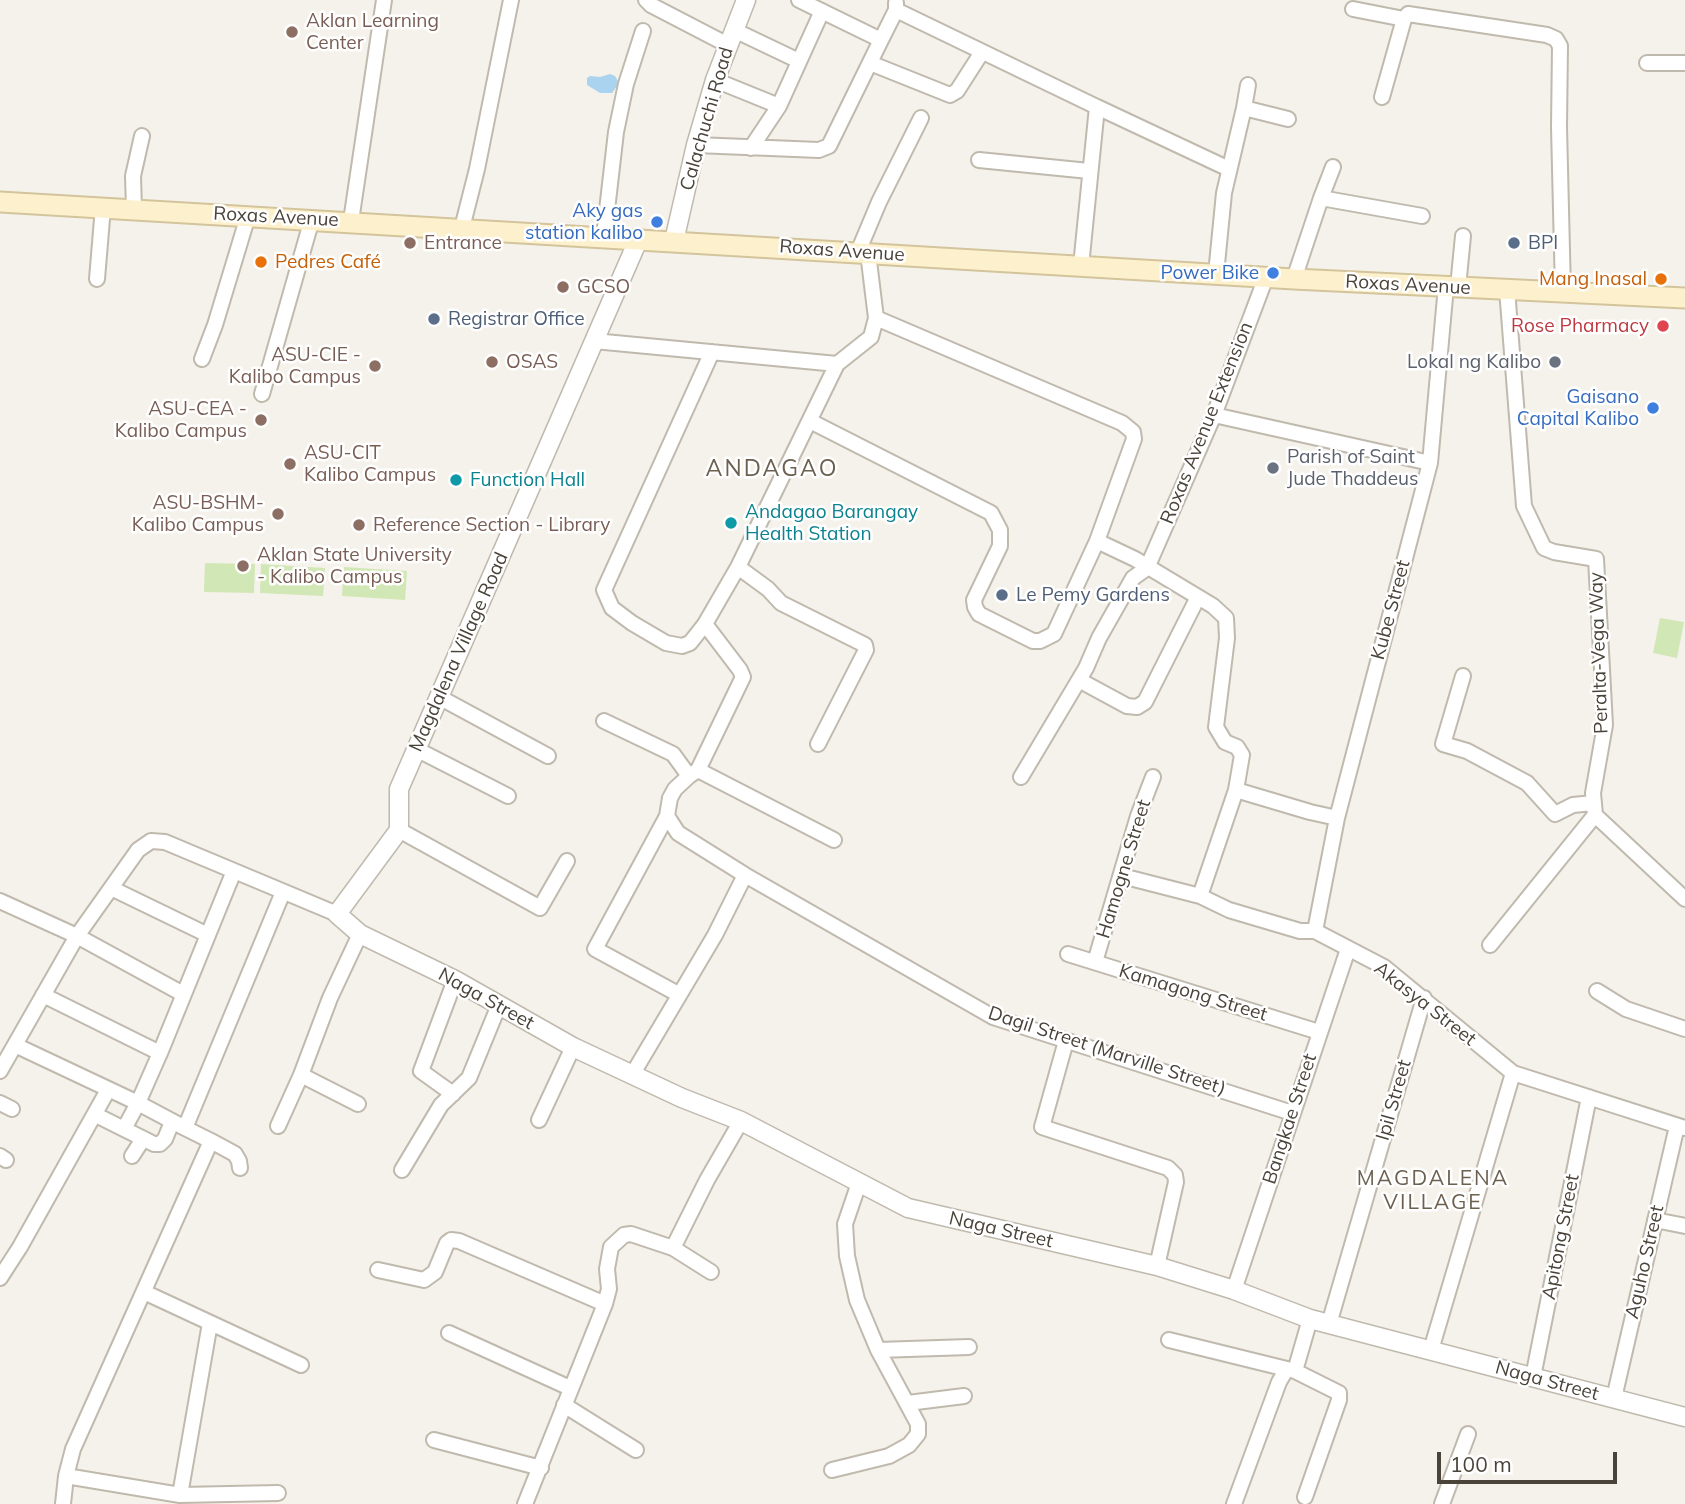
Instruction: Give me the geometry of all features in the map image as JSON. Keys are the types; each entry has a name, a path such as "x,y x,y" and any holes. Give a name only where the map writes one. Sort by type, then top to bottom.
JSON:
{"main road":[{"name":"Roxas Avenue","path":"0,202 1294,279 1685,298"}],"street":[{"path":"351,221 384,0"},
{"path":"462,228 477,169 511,0"},
{"path":"646,0 651,5 731,38 799,61"},
{"name":"Calachuchi Road","path":"674,241 696,145 715,80 746,0"},
{"path":"799,0 881,40"},
{"path":"696,145 825,149 832,142 896,5 982,52 1229,169"},
{"path":"1353,9 1404,19"},
{"path":"751,148 779,106 822,11"},
{"path":"1382,97 1404,19 1408,14 1556,38 1560,46 1563,292"},
{"path":"604,236 615,132 626,84 643,31"},
{"path":"870,63 950,95 957,91 982,52"},
{"path":"1647,63 1685,63"},
{"path":"715,80 779,106"},
{"path":"1216,274 1224,193 1248,85"},
{"path":"1081,266 1097,107"},
{"path":"1244,108 1288,119"},
{"path":"712,352 604,590 612,608 632,623 666,643 682,646 690,643 705,624 738,567 837,364 871,337 876,318 863,252 879,202 921,118"},
{"path":"134,209 133,176 142,136"},
{"path":"979,160 1089,171"},
{"path":"1294,279 1333,167"},
{"path":"1321,198 1422,216"},
{"path":"97,279 103,207"},
{"path":"202,359 248,216"},
{"path":"262,394 312,219"},
{"name":"Kube Street","path":"1315,931 1337,818 1430,463 1452,287 1462,236"},
{"name":"Magdalena Village Road","path":"399,830 399,789 639,239"},
{"name":"Roxas Avenue Extension","path":"1021,777 1079,680 1133,578 1146,568 1214,415 1266,277"},
{"name":"Peralta-Vega Way","path":"1507,289 1524,506 1545,548 1596,559 1605,724 1594,809"},
{"path":"810,422 991,513 1000,530 1000,546 974,600 975,607 979,614 1033,641 1040,641 1054,634 1097,541 1133,446 1133,432 1128,427 876,318"},
{"path":"594,341 837,364"},
{"path":"1214,415 1430,463"},
{"path":"1097,541 1135,559 1213,606 1226,618 1227,638 1216,727 1225,742 1237,747 1242,755 1236,790 1200,896"},
{"path":"738,567 768,589 781,603 865,645 866,649 818,744"},
{"path":"1079,680 1128,706 1137,707 1144,702 1197,598"},
{"path":"678,994 595,949 667,816 670,798 694,773 743,677 705,624"},
{"path":"1463,676 1443,744 1467,751 1527,783 1555,814 1573,805 1594,809 1685,899"},
{"path":"439,697 548,756"},
{"path":"604,721 673,754 694,773 834,840"},
{"path":"416,749 508,796"},
{"name":"Hamogne Street","path":"1095,962 1138,816 1153,777"},
{"path":"1236,790 1337,818"},
{"path":"1490,945 1594,809"},
{"name":"Dagil Street (Marville Street)","path":"667,816 678,833 993,1017 1292,1113"},
{"path":"337,914 399,830 540,908 567,861"},
{"path":"0,1071 77,936 138,850 151,841 165,842 337,914 360,934 327,1005 301,1075 278,1126"},
{"path":"124,1129 160,1053 234,871"},
{"path":"632,1075 715,935 745,874"},
{"name":"Akasya Street","path":"1122,876 1200,896 1229,910 1300,931 1315,931 1384,967 1513,1073 1681,1127"},
{"path":"111,888 208,935"},
{"path":"96,1115 155,1144 160,1144 178,1125 283,891"},
{"path":"0,901 77,936 183,994"},
{"name":"Naga Street","path":"360,934 455,981 573,1047 682,1098 741,1122 908,1208 1157,1266 1234,1290 1310,1319 1685,1417"},
{"name":"Bangkae Street","path":"1234,1290 1348,949"},
{"name":"Kamagong Street","path":"1068,954 1319,1032"},
{"path":"453,1094 421,1071 455,981"},
{"path":"1597,991 1626,1009 1685,1028"},
{"path":"43,995 160,1053"},
{"name":"Ipil Street","path":"1329,1324 1424,998"},
{"path":"402,1170 433,1116 469,1079 499,1005"},
{"path":"1066,1041 1042,1127 1168,1168 1175,1175 1176,1182 1157,1266"},
{"path":"15,1045 138,1103 235,1154 240,1168"},
{"path":"539,1120 573,1047"},
{"path":"1431,1350 1513,1073"},
{"path":"301,1075 358,1104"},
{"path":"0,1278 4,1263 96,1115 108,1090"},
{"name":"Apitong Street","path":"1533,1377 1589,1097"},
{"path":"673,1248 707,1180 741,1122"},
{"name":"Aguho Street","path":"1614,1398 1655,1220 1681,1127"},
{"path":"132,1156 143,1139"},
{"path":"63,1504 73,1449 211,1141"},
{"path":"832,1469 889,1455 909,1445 918,1434 918,1423 878,1350 857,1300 847,1256 845,1224 859,1183"},
{"path":"1655,1220 1685,1226"},
{"path":"525,1504 605,1304 609,1289 607,1259 611,1247 618,1239 631,1234 673,1248 711,1272"},
{"path":"378,1270 424,1280 435,1272 447,1243 451,1240 459,1241 605,1304"},
{"path":"144,1292 301,1365"},
{"path":"1234,1504 1279,1382 1290,1370 1310,1319"},
{"path":"180,1495 210,1322"},
{"path":"449,1333 570,1388"},
{"path":"1168,1340 1290,1370 1339,1393 1339,1400 1305,1497"},
{"path":"878,1350 969,1347"},
{"path":"908,1403 964,1396"},
{"path":"564,1405 636,1450"},
{"path":"1442,1504 1468,1434"},
{"path":"434,1440 541,1468"},
{"path":"66,1476 180,1495 278,1493"}],"green space":[{"path":"205,563 255,564 254,593 204,592"},
{"path":"261,564 325,568 323,596 260,593"},
{"path":"344,567 407,571 405,600 342,596"},
{"path":"1660,618 1684,622 1677,658 1653,653"}],"water":[{"path":"610,74 618,81 612,93 600,93 587,85 587,78 590,76"}],"place":[{"name":"Aklan Learning Center","path":"292,32"},
{"name":"Aky gas station kalibo","path":"657,222"},
{"name":"Entrance","path":"410,243"},
{"name":"BPI","path":"1514,243"},
{"name":"Pedres Café","path":"261,262"},
{"name":"Power Bike","path":"1273,273"},
{"name":"Mang Inasal","path":"1661,279"},
{"name":"GCSO","path":"563,287"},
{"name":"Registrar Office","path":"434,319"},
{"name":"Rose Pharmacy","path":"1663,326"},
{"name":"OSAS","path":"492,362"},
{"name":"Lokal ng Kalibo","path":"1555,362"},
{"name":"ASU-CIE - Kalibo Campus","path":"375,366"},
{"name":"Gaisano Capital Kalibo","path":"1653,408"},
{"name":"ASU-CEA - Kalibo Campus","path":"261,420"},
{"name":"ASU-CIT Kalibo Campus","path":"290,464"},
{"name":"Parish of Saint Jude Thaddeus","path":"1273,468"},
{"name":"Function Hall","path":"456,480"},
{"name":"ASU-BSHM- Kalibo Campus","path":"278,514"},
{"name":"Andagao Barangay Health Station","path":"731,523"},
{"name":"Reference Section - Library","path":"359,525"},
{"name":"Aklan State University - Kalibo Campus","path":"243,566"},
{"name":"Le Pemy Gardens","path":"1002,595"}],"district":[{"name":"ANDAGAO","path":"772,469"},
{"name":"MAGDALENA VILLAGE","path":"1433,1191"}]}
